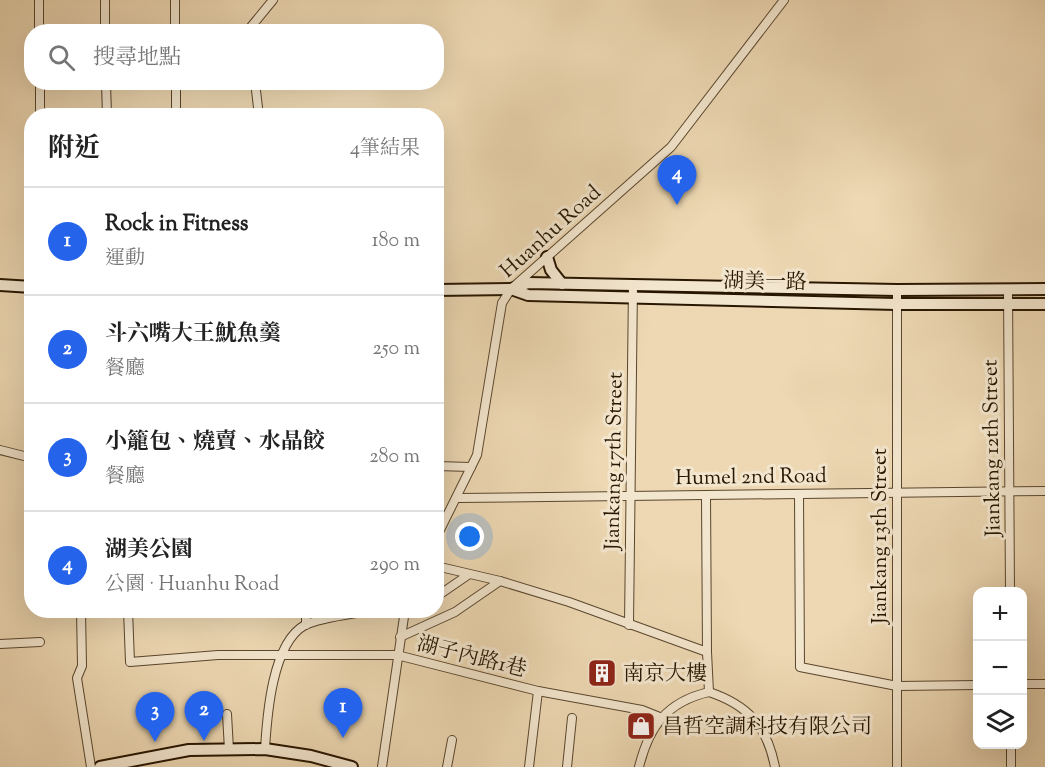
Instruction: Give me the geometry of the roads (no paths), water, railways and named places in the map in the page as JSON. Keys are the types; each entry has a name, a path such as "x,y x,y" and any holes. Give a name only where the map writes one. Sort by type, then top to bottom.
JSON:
{"street":[{"path":"39,0 39,24"},
{"path":"105,0 105,24"},
{"path":"175,0 175,24"},
{"path":"252,24 273,0"},
{"name":"Huanhu Road","path":"444,523 477,454 502,303 511,289 671,147 784,0"},
{"path":"40,90 40,108"},
{"path":"106,90 106,108"},
{"path":"176,90 176,108"},
{"path":"256,90 258,108"},
{"path":"547,257 551,270 562,284"},
{"path":"511,289 528,283 897,290 1045,289"},
{"path":"0,285 24,286"},
{"path":"633,285 633,298"},
{"name":"湖美一路","path":"444,290 511,289 528,296 896,304 1045,304"},
{"path":"1007,304 1008,289"},
{"path":"896,304 897,290"},
{"name":"Jiankang 17th Street","path":"629,625 633,298"},
{"name":"Jiankang 13th Street","path":"896,304 897,767"},
{"name":"Jiankang 12th Street","path":"1007,304 1010,587"},
{"path":"0,450 24,456"},
{"path":"444,466 471,468"},
{"name":"Humel 2nd Road","path":"458,498 1045,491"},
{"path":"799,494 800,667 897,686 973,685"},
{"path":"706,495 709,692"},
{"path":"444,568 500,581 569,602 707,652"},
{"path":"444,592 468,575"},
{"path":"444,617 500,581"},
{"path":"81,618 82,666 77,678 91,767"},
{"name":"湖子內路1巷","path":"128,618 130,662 218,655 397,656 538,691 642,710 662,718"},
{"path":"306,618 306,625"},
{"path":"265,749 267,706 289,639 306,625 337,618"},
{"path":"382,767 404,618"},
{"path":"400,637 442,618"},
{"path":"0,644 40,642"},
{"path":"1027,684 1045,684"},
{"name":"湖子內路1巷","path":"529,767 538,691"},
{"path":"639,767 649,735 662,718 682,701 709,692 730,699 750,714 764,733 775,767"},
{"path":"227,714 229,750"},
{"path":"567,767 572,718"},
{"path":"447,767 452,740"},
{"path":"100,767 189,750 265,749 311,756 352,767"},
{"path":"1011,749 1011,767"}],"place":[{"name":"湖美公園","path":"677,205"},
{"name":"南京大樓","path":"602,673"},
{"name":"昌哲空調科技有限公司","path":"641,726"},
{"name":"Rock in Fitness","path":"343,738"},
{"name":"斗六嘴大王魷魚羹","path":"204,741"},
{"name":"小籠包、燒賣、水晶餃","path":"155,742"}]}
